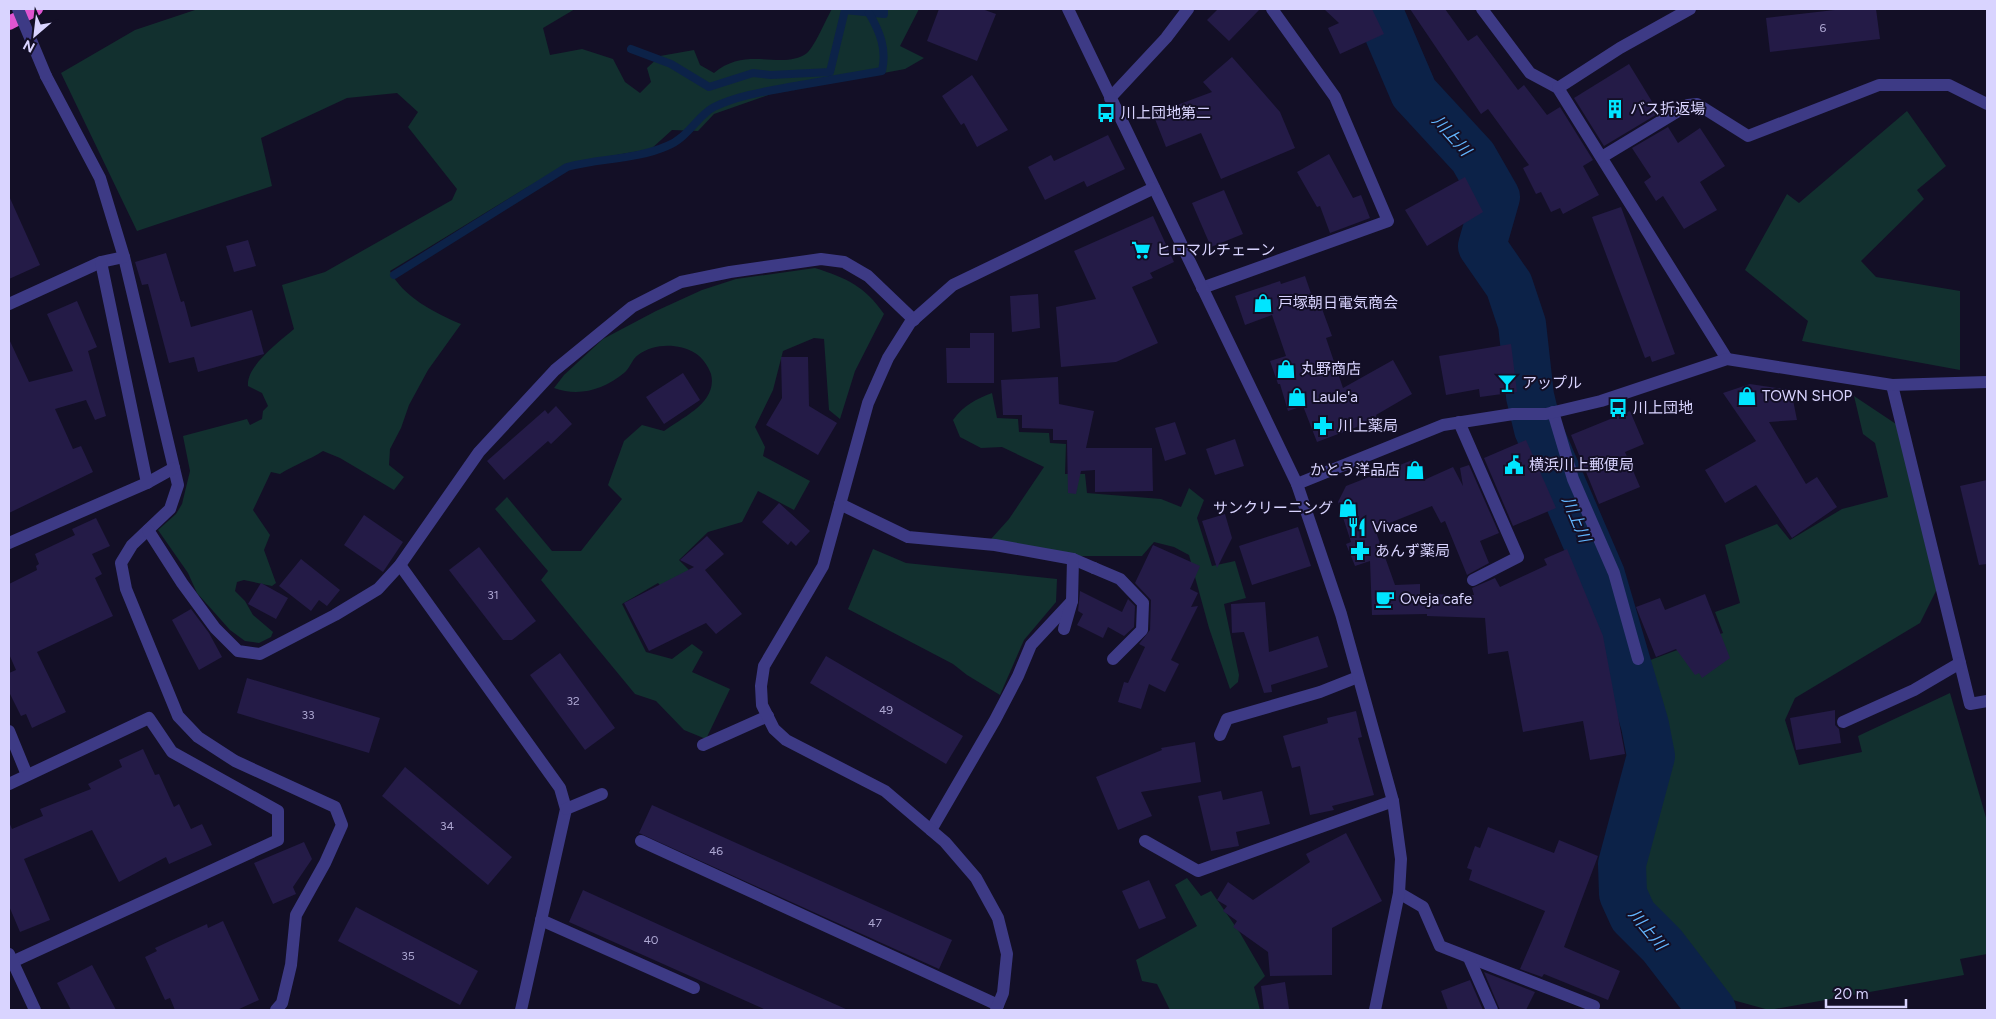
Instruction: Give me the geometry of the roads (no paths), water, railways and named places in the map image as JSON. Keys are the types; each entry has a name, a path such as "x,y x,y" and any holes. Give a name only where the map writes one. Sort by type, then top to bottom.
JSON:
{"highway":[{"path":"9,23 36,9"}],"street":[{"path":"18,9 46,76 100,178 124,257 178,485 170,509 132,545 121,563 126,589 178,716 198,738 235,761 335,807 342,825 325,863 296,915 291,965 282,1002 276,1010"},
{"path":"1068,9 1297,484 1341,614 1393,801 1401,859 1399,893 1375,1010"},
{"path":"1110,98 1166,38 1188,9"},
{"path":"1202,288 1388,221 1335,97 1272,9"},
{"path":"1482,9 1530,73 1558,88 1727,359"},
{"path":"1558,88 1620,48 1690,9"},
{"path":"1602,156 1688,105 1697,104 1748,136 1879,85 1949,85 1987,104"},
{"path":"642,842 997,1008 1003,993 1006,954 998,918 976,878 945,842 885,791 786,740 774,729 762,705 761,686 764,666 823,566 868,403 888,358 914,320 953,285 1154,188"},
{"path":"9,304 101,262 124,257"},
{"path":"148,530 182,583 215,628 238,651 260,654 335,615 378,589 400,565 479,452 555,370 632,307 681,282 730,272 821,259 844,262 868,276 914,320"},
{"path":"101,262 147,483"},
{"path":"1297,484 1443,425 1513,414 1549,413 1601,401 1727,359 1892,385 1987,382"},
{"path":"1892,385 1970,704 1987,701"},
{"path":"1549,413 1573,479 1614,573 1638,659"},
{"path":"1459,422 1518,557 1474,580"},
{"path":"9,543 147,483 174,468"},
{"path":"840,504 908,537 995,545 1073,559 1120,579 1143,603 1142,630 1113,659"},
{"path":"1064,629 1072,601 1073,559"},
{"path":"400,565 560,788 566,809 521,1010"},
{"path":"931,830 995,720 1018,676 1031,644 1072,601"},
{"path":"1843,722 1914,690 1960,663"},
{"path":"1220,735 1227,719 1320,692 1358,677"},
{"path":"703,745 768,716"},
{"path":"9,784 150,718 172,752 278,811 278,840 11,958 35,1010"},
{"path":"9,731 28,775"},
{"path":"566,809 602,794"},
{"path":"1145,841 1198,872 1393,801"},
{"path":"1399,893 1423,907 1440,946 1594,1006"},
{"path":"540,920 694,988"},
{"path":"1469,958 1492,1010"}],"waterway":[{"path":"631,49 671,64 709,87 753,73 771,75 830,72 845,10 884,14 884,9"},
{"name":"川上川","path":"1378,9 1414,93 1473,157 1496,197 1482,246 1509,285 1522,324 1530,396 1538,429 1601,575 1645,725 1651,756 1622,864 1623,894 1633,916 1662,945 1712,1010"},
{"path":"394,275 567,167 655,151 681,138 708,111 733,99 882,71 883,48 869,13"}],"place":[{"name":"バス折返場","path":"1615,109"},
{"name":"川上団地第二","path":"1106,113"},
{"name":"ヒロマルチェーン","path":"1141,250"},
{"name":"戸塚朝日電気商会","path":"1263,303"},
{"name":"丸野商店","path":"1286,369"},
{"name":"アップル","path":"1507,383"},
{"name":"TOWN SHOP","path":"1747,396"},
{"name":"Laule'a","path":"1297,397"},
{"name":"川上団地","path":"1618,408"},
{"name":"川上薬局","path":"1323,426"},
{"name":"横浜川上郵便局","path":"1514,465"},
{"name":"かとう洋品店","path":"1415,470"},
{"name":"サンクリーニング","path":"1348,508"},
{"name":"Vivace","path":"1357,527"},
{"name":"あんず薬局","path":"1360,551"},
{"name":"Oveja cafe","path":"1385,599"}]}
